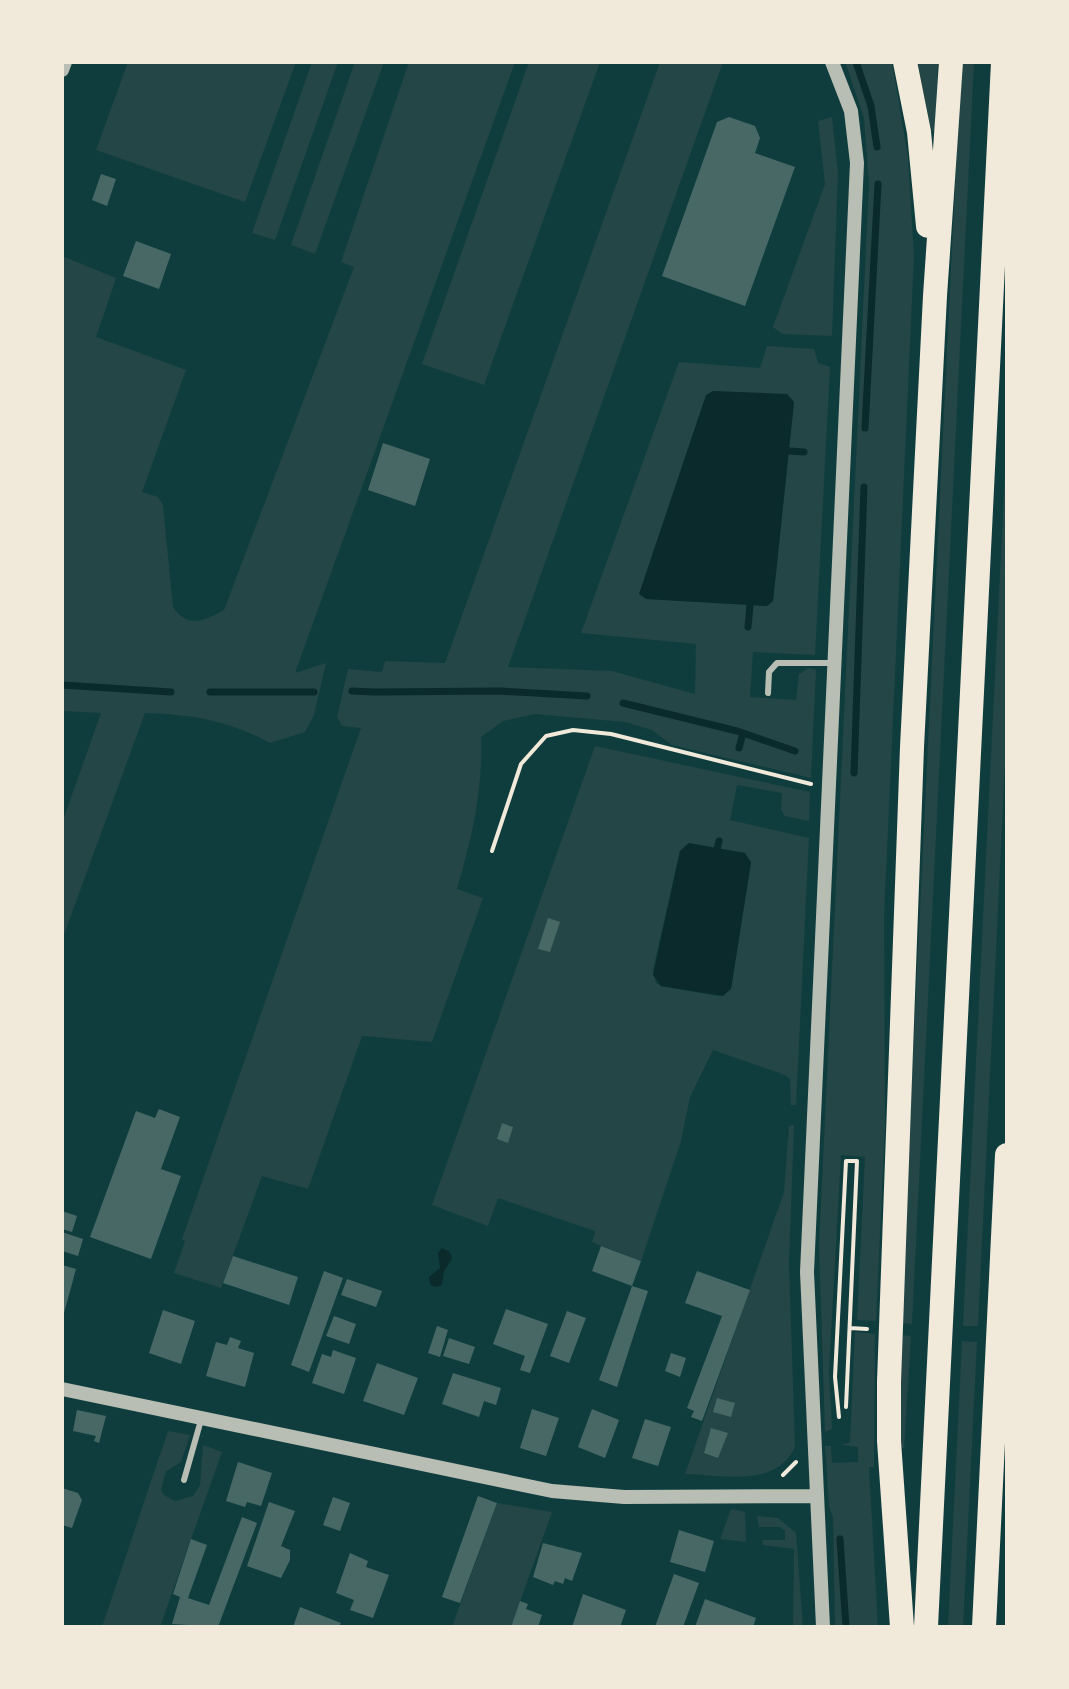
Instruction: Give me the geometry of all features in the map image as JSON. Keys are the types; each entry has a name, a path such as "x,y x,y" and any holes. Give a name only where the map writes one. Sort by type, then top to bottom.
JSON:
{"highway":[{"path":"905,62 919,132 935,296"},
{"path":"902,1627 889,1441 889,1382 912,747 935,296 951,62"},
{"path":"926,1627 1003,62"},
{"path":"984,1627 1007,1155"}],"street":[{"path":"62,70 65,62"},
{"path":"823,1627 807,1272 857,163 851,111 832,62"},
{"path":"62,1389 404,1463 578,1494 816,1496"}],"lane":[{"path":"768,693 769,672 777,663 834,663"},
{"path":"184,1480 201,1420"}],"path":[{"path":"492,851 521,764 546,736 573,730 611,734 828,787"},
{"path":"839,1417 835,1377 846,1161 857,1161 846,1407"}],"shaded area":[{"path":"128,62 296,62 245,202 96,150"},
{"path":"312,62 338,62 275,240 252,233"},
{"path":"355,62 384,62 315,254 291,245"},
{"path":"409,62 515,62 295,673 326,663 314,715 305,732 270,743 240,729 209,720 145,713 62,940 62,823 101,713 62,711 62,256 116,278 96,337 186,370 142,492 158,497 163,505 173,607 190,621 210,617 224,610 354,267 341,262"},
{"path":"529,62 600,62 484,385 422,364"},
{"path":"660,62 723,62 508,667 612,671 695,694 696,644 581,633 679,362 760,368 767,346 814,349 818,363 830,367 815,655 753,652 750,697 796,700 799,674 809,668 816,670 811,778 672,745 652,730 625,722 535,714 503,721 481,737 475,814 457,889 483,898 432,1042 362,1036 308,1189 262,1176 221,1288 174,1273 185,1241 182,1239 361,728 342,726 337,717 348,669 382,672 385,661 445,663","holes":["794,402 773,601 767,606 646,599"]},
{"path":"845,62 892,62 908,157 914,256 884,917 885,1127 876,1321 857,1320 865,1157 841,1155 829,1369 832,1429 825,1432 819,1246 869,184 864,118"},
{"path":"916,62 938,62 935,131 929,131"},
{"path":"961,62 974,62 912,1324 900,1323"},
{"path":"832,117 838,173 832,336 782,334 773,327 825,184 818,121"},
{"path":"713,391 787,394 794,402 773,601 767,606 646,599 639,594 706,395"},
{"path":"1007,430 1007,721 978,1326 963,1326"},
{"path":"595,746 810,792 809,821 785,816 781,810 782,793 737,785 730,820 809,838 796,1105 791,1105 790,1079 785,1075 713,1050 690,1097 681,1141 641,1261 592,1242 595,1231 498,1198 488,1226 432,1205","holes":["689,843 751,862 731,989 718,996 656,983 653,970 680,851"]},
{"path":"689,843 745,853 751,862 731,989 723,996 661,986 653,975 680,851"},
{"path":"794,1125 789,1263 795,1447 775,1469 762,1474 731,1477 685,1474 784,1192 789,1126"},
{"path":"442,1248 450,1252 452,1259 444,1271 442,1285 435,1287 430,1284 429,1277 440,1268 438,1253"},
{"path":"855,1332 875,1334 874,1467 869,1467 878,1627 835,1627 833,1517 829,1507 825,1446 831,1446 832,1463 858,1462 858,1447 842,1445 850,1442"},
{"path":"899,1335 911,1336 904,1448 900,1448"},
{"path":"962,1341 977,1342 963,1627 948,1627"},
{"path":"168,1431 190,1435 181,1462 166,1471 161,1490 175,1501 193,1496 200,1485 203,1445 222,1452 160,1627 102,1627"},
{"path":"497,1503 552,1512 511,1627 452,1627"},
{"path":"731,1509 745,1512 746,1542 720,1539"},
{"path":"757,1516 778,1518 796,1533 803,1627 793,1627 794,1549 763,1545 762,1540 785,1540 785,1531 780,1527 759,1527"}],"building":[{"path":"729,117 755,126 760,138 755,153 795,167 745,306 662,276 717,122"},
{"path":"101,174 116,179 107,206 92,200"},
{"path":"136,241 171,254 159,289 123,276"},
{"path":"383,443 430,459 415,506 368,490"},
{"path":"548,918 560,922 550,952 538,949"},
{"path":"159,1109 180,1117 161,1169 181,1176 151,1259 90,1237 136,1111 155,1118"},
{"path":"502,1123 513,1127 508,1143 497,1139"},
{"path":"62,1211 77,1216 72,1232 62,1229"},
{"path":"62,1232 83,1239 78,1256 62,1251"},
{"path":"601,1246 641,1261 632,1286 592,1271"},
{"path":"233,1256 298,1277 289,1305 223,1283"},
{"path":"62,1265 76,1269 63,1317 62,1317"},
{"path":"324,1271 343,1278 309,1372 291,1365"},
{"path":"697,1271 750,1290 702,1421 691,1417 694,1411 687,1408 722,1316 685,1303"},
{"path":"347,1279 382,1291 376,1307 341,1295"},
{"path":"632,1286 648,1291 617,1387 599,1380"},
{"path":"506,1309 548,1324 530,1373 520,1370 525,1356 493,1344"},
{"path":"163,1310 195,1321 181,1364 149,1353"},
{"path":"567,1311 586,1318 569,1363 550,1356"},
{"path":"334,1316 356,1324 349,1344 326,1336"},
{"path":"437,1326 448,1330 440,1357 428,1353"},
{"path":"230,1337 241,1341 238,1348 254,1353 245,1387 206,1376 216,1342 227,1345"},
{"path":"449,1338 475,1347 469,1364 443,1356"},
{"path":"333,1350 356,1358 344,1394 312,1383 322,1354 331,1357"},
{"path":"671,1353 686,1358 680,1377 665,1371"},
{"path":"377,1363 418,1378 404,1415 363,1401"},
{"path":"453,1373 501,1388 496,1405 484,1401 479,1417 442,1404"},
{"path":"717,1398 735,1403 731,1417 713,1412"},
{"path":"532,1409 559,1418 546,1456 520,1448"},
{"path":"592,1409 619,1420 605,1458 578,1447"},
{"path":"77,1410 106,1416 99,1443 94,1441 96,1436 73,1431"},
{"path":"645,1419 671,1427 658,1466 632,1458"},
{"path":"711,1428 728,1433 718,1458 704,1453"},
{"path":"238,1462 272,1473 261,1506 247,1502 245,1507 226,1501"},
{"path":"62,1488 78,1493 82,1500 72,1528 62,1525"},
{"path":"478,1496 497,1503 460,1603 442,1597"},
{"path":"333,1497 350,1503 340,1531 323,1525"},
{"path":"269,1502 295,1511 281,1546 290,1550 290,1560 281,1578 247,1566"},
{"path":"242,1517 257,1523 218,1627 172,1624 180,1597 173,1594 191,1539 207,1545 188,1598 209,1605"},
{"path":"679,1530 714,1541 705,1572 670,1562"},
{"path":"543,1543 582,1553 572,1581 565,1578 563,1584 555,1581 553,1585 533,1577"},
{"path":"350,1553 368,1561 366,1567 389,1575 373,1618 350,1610 354,1600 336,1593"},
{"path":"674,1574 699,1583 683,1627 655,1627"},
{"path":"583,1594 626,1610 620,1627 572,1627"},
{"path":"705,1599 756,1618 753,1627 695,1627"},
{"path":"520,1601 528,1604 526,1609 542,1615 538,1627 511,1627"},
{"path":"300,1607 341,1623 339,1627 293,1627"}],"waterway":[{"path":"856,62 871,106 877,147"},
{"path":"865,428 878,184"},
{"path":"789,451 804,452"},
{"path":"854,773 864,487"},
{"path":"748,627 750,605"},
{"path":"62,685 171,692"},
{"path":"352,691 374,692"},
{"path":"376,692 499,691 587,696"},
{"path":"210,692 287,692"},
{"path":"289,692 314,692"},
{"path":"623,703 737,731 795,751"},
{"path":"739,748 743,733"},
{"path":"717,849 719,841"},
{"path":"840,1539 846,1627"}]}
